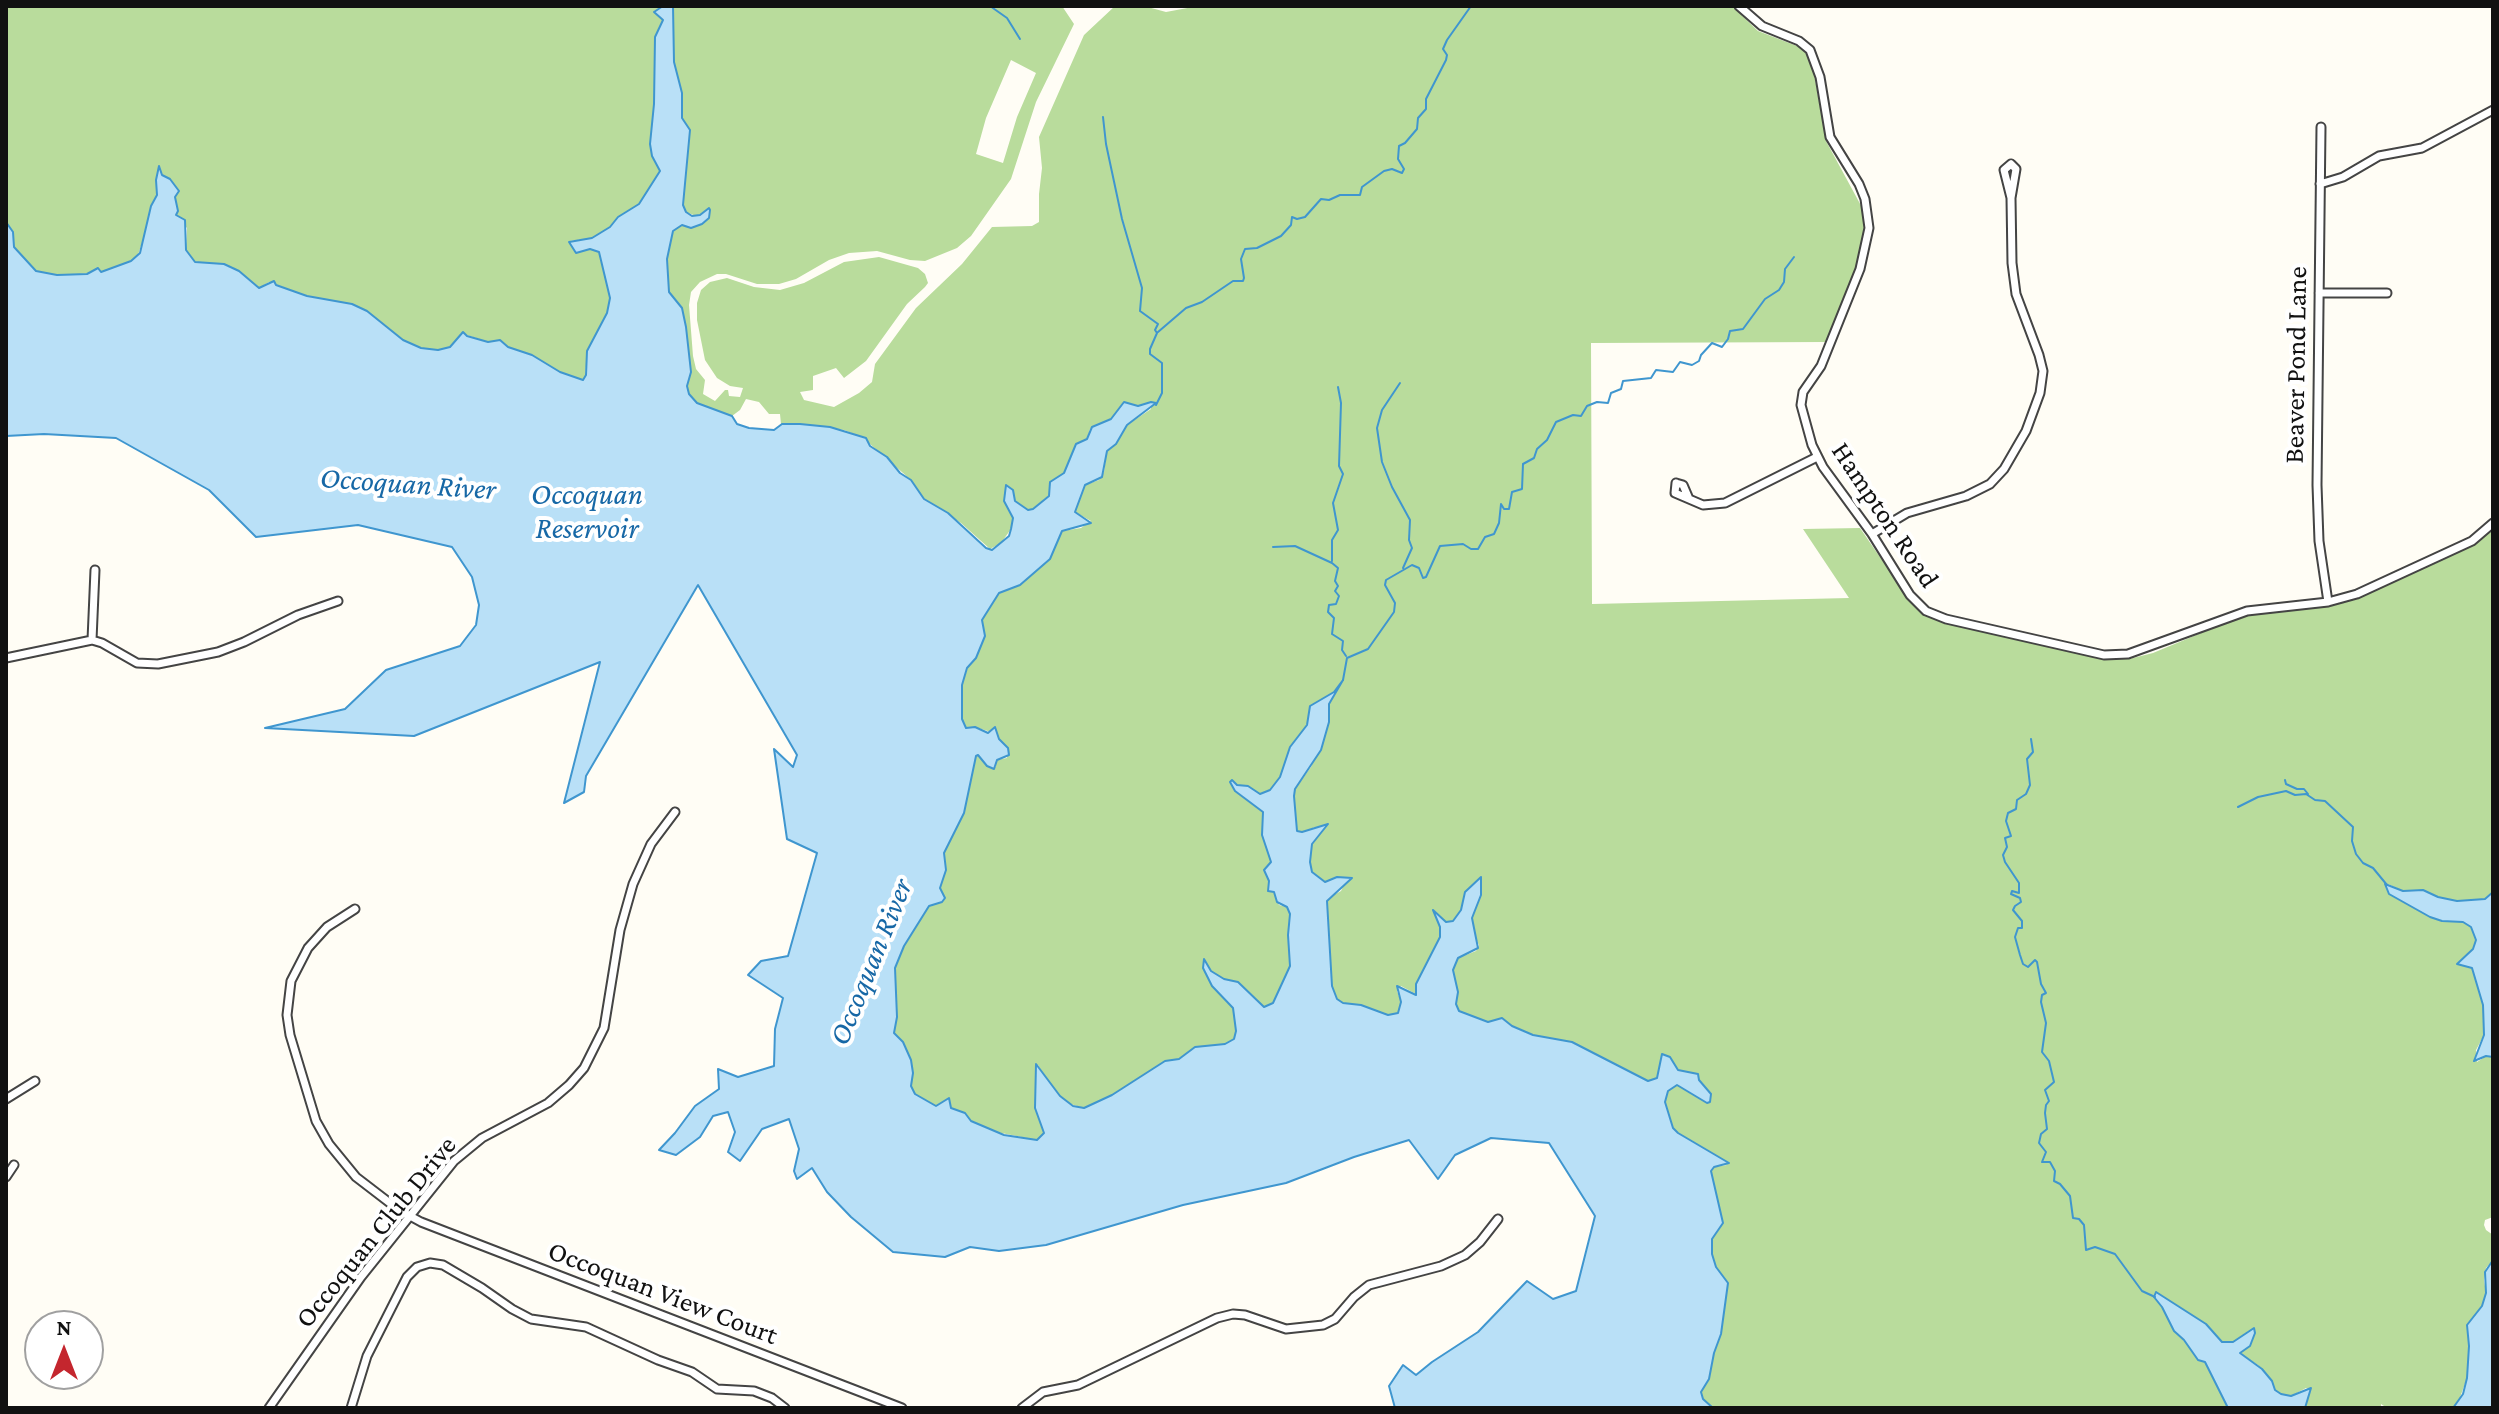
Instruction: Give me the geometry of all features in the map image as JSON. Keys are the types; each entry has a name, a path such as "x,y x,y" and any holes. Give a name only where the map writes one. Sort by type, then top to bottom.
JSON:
{"street":[{"name":"Hampton Road","path":"1739,6 1762,26 1799,41 1810,50 1818,70 1830,137 1859,184 1868,214 1866,247 1851,297 1821,366 1803,392 1802,413 1817,457 1872,534 1910,595 1923,609 1935,616 2104,655 2137,652 2247,611 2328,602 2365,591 2480,536 2493,523"},
{"path":"2320,184 2343,177 2379,156 2422,148 2493,110"},
{"name":"Beaver Pond Lane","path":"2321,127 2317,514 2328,602"},
{"path":"1872,534 1915,509 1966,496 1990,484 2004,469 2026,431 2040,393 2043,371 2021,311 2013,277 2011,198"},
{"path":"2319,293 2387,293"},
{"path":"1689,499 1703,505 1725,503 1817,457"},
{"path":"92,640 95,570"},
{"path":"6,658 92,640 137,663 158,664 218,652 300,614 338,601"},
{"name":"Occoquan Club Drive","path":"269,1408 361,1277 463,1152 556,1097 589,1060 600,1040 607,1015 620,930 633,884 651,844 675,812"},
{"name":"Occoquan View Court","path":"355,909 327,927 302,956 289,991 288,1025 311,1108 322,1133 356,1177 409,1216 902,1408"},
{"path":"6,1099 35,1081"},
{"path":"6,1177 14,1165"},
{"path":"1022,1408 1043,1392 1078,1385 1217,1318 1245,1315 1286,1329 1323,1325 1335,1319 1369,1285 1441,1266 1465,1255 1498,1219"},
{"path":"351,1408 367,1356 407,1277 417,1267 430,1263 443,1265 531,1319 597,1331 639,1353 692,1372 717,1389 754,1391 772,1398 785,1408"}],"green space":[{"path":"6,6 663,6 655,11 663,20 655,37 650,144 660,171 639,204 618,217 610,227 592,238 570,241 599,252 610,297 607,313 587,351 585,379 583,381 560,372 500,341 488,342 461,333 450,347 438,350 421,348 403,340 367,311 352,304 307,296 269,282 259,288 239,271 224,264 195,262 186,250 187,228 175,215 178,211 170,180 162,176 160,167 156,180 157,195 137,258 101,273 57,275 36,271 14,247 14,235 6,222"},
{"path":"673,6 1062,6 1074,24 1036,102 1011,179 971,236 957,248 925,261 877,251 849,253 779,284 757,284 726,274 717,274 700,282 691,292 689,305 693,356 696,369 705,380 703,394 715,401 725,390 728,390 729,396 740,397 743,388 730,386 717,378 705,360 697,303 701,290 710,282 727,278 754,287 780,290 804,283 844,262 879,257 918,268 925,274 928,283 907,304 866,361 844,378 836,368 813,376 813,390 800,392 804,400 834,407 872,382 875,364 916,308 962,264 992,227 1032,226 1039,222 1042,168 1039,137 1084,35 1115,6 1144,6 1166,12 1198,6 1732,6 1758,31 1810,51 1826,141 1865,213 1863,246 1854,278 1826,342 1591,343 1592,604 1849,598 1803,529 1860,528 1910,601 1932,618 2104,658 2129,659 2153,653 2242,616 2327,606 2357,599 2471,546 2493,530 2493,892 2485,899 2457,901 2423,890 2403,891 2388,884 2399,900 2442,921 2463,922 2471,927 2476,940 2473,949 2459,964 2472,967 2483,1005 2484,1035 2476,1050 2477,1062 2486,1056 2493,1057 2493,1217 2485,1220 2484,1225 2493,1235 2493,1260 2486,1268 2486,1293 2482,1306 2467,1325 2467,1378 2458,1403 2453,1408 2387,1408 2381,1404 2381,1408 2305,1408 2305,1400 2311,1390 2306,1388 2291,1396 2281,1394 2258,1365 2239,1353 2250,1346 2253,1336 2250,1330 2233,1342 2222,1342 2206,1324 2156,1292 2154,1297 2174,1331 2205,1362 2228,1408 1713,1408 1703,1399 1701,1392 1709,1379 1721,1334 1728,1283 1716,1267 1712,1254 1712,1239 1721,1227 1711,1171 1714,1167 1727,1165 1673,1128 1665,1102 1668,1091 1677,1085 1707,1103 1711,1094 1699,1080 1699,1075 1678,1070 1670,1057 1662,1055 1657,1078 1648,1081 1572,1042 1533,1035 1502,1018 1488,1022 1459,1011 1453,970 1458,958 1476,951 1479,945 1472,918 1481,895 1479,878 1465,892 1461,910 1453,921 1446,922 1434,910 1440,937 1416,994 1401,986 1397,991 1401,1002 1398,1014 1388,1015 1337,999 1332,986 1327,901 1341,891 1345,883 1333,879 1325,882 1312,872 1312,844 1323,831 1315,827 1301,833 1297,831 1294,796 1295,789 1311,767 1329,722 1329,704 1337,691 1310,706 1307,725 1290,747 1280,777 1270,790 1260,794 1248,786 1237,785 1263,812 1262,835 1271,862 1264,870 1279,905 1287,907 1290,914 1288,935 1291,966 1273,1003 1264,1007 1238,982 1224,979 1211,971 1205,960 1203,968 1212,986 1233,1008 1234,1039 1225,1044 1195,1047 1179,1059 1165,1061 1112,1095 1084,1108 1067,1103 1051,1087 1038,1065 1035,1066 1035,1108 1044,1133 1037,1140 996,1132 971,1121 965,1113 951,1108 949,1104 936,1106 915,1094 911,1086 911,1060 903,1042 894,1033 897,1016 895,968 904,946 929,906 942,902 940,888 946,870 944,853 964,813 976,756 987,766 996,767 996,760 1007,758 1008,748 991,732 975,727 966,728 962,719 962,685 969,664 976,658 982,620 999,593 1020,585 1050,559 1062,531 1081,528 1091,521 1075,512 1085,485 1099,480 1104,472 1107,451 1116,444 1127,425 1151,409 1151,402 1138,406 1124,402 1111,419 1090,429 1087,439 1076,444 1064,473 1050,482 1049,495 1033,509 1028,510 1015,501 1013,490 1006,485 1004,501 1013,518 1011,529 1001,543 990,549 961,523 924,499 911,480 862,437 844,430 781,424 780,414 769,414 759,402 746,399 732,416 697,403 687,386 691,372 686,327 682,308 669,292 667,259 673,231 682,225 691,228 698,226 709,218 710,210 696,216 686,212 683,205 690,130 682,118 682,93 674,62","holes":["1011,60 1036,73 1017,117 1003,163 976,154 986,118"]}],"water":[{"name":"Occoquan Reservoir","path":"663,6 673,6 674,62 682,93 682,118 690,130 683,205 692,216 710,210 709,218 702,224 691,228 682,225 673,231 667,259 669,292 682,308 686,327 691,372 687,386 697,403 732,416 737,424 749,428 774,430 782,424 800,424 830,427 866,438 870,446 911,480 924,499 948,513 992,550 1009,536 1011,529 1013,518 1004,501 1006,485 1013,490 1015,501 1028,510 1033,509 1049,496 1050,482 1064,473 1076,444 1087,439 1092,427 1111,419 1124,402 1138,406 1156,403 1127,425 1116,444 1107,451 1102,477 1085,485 1075,512 1091,523 1062,531 1050,559 1020,585 999,593 982,620 985,636 976,658 967,668 962,685 962,719 966,728 975,727 988,733 995,727 1009,755 997,760 994,769 976,756 964,813 944,853 946,870 940,888 945,898 929,906 904,946 895,968 897,1017 894,1033 903,1042 911,1060 911,1086 915,1094 936,1106 949,1098 951,1108 965,1113 971,1121 1004,1135 1037,1140 1044,1133 1035,1108 1036,1064 1060,1096 1073,1106 1084,1108 1112,1095 1165,1061 1179,1059 1195,1047 1225,1044 1234,1039 1233,1008 1212,986 1203,968 1204,959 1211,971 1224,979 1238,982 1264,1007 1273,1003 1290,966 1290,914 1287,907 1277,902 1274,892 1268,891 1269,881 1264,870 1271,862 1262,835 1263,812 1235,791 1230,782 1248,786 1260,794 1270,790 1280,777 1290,747 1307,725 1310,706 1334,692 1343,680 1329,704 1329,722 1321,750 1295,789 1294,796 1297,831 1328,824 1312,844 1312,872 1325,882 1337,877 1352,878 1327,901 1332,986 1337,999 1388,1015 1398,1013 1401,1002 1397,986 1416,995 1416,984 1440,937 1440,927 1433,910 1446,922 1453,921 1461,910 1465,892 1481,877 1481,895 1472,918 1478,948 1458,958 1453,970 1459,1011 1488,1022 1502,1018 1533,1035 1572,1042 1648,1081 1657,1078 1662,1054 1670,1057 1678,1070 1698,1074 1699,1080 1711,1094 1710,1102 1677,1085 1668,1091 1665,1102 1673,1128 1678,1133 1729,1163 1714,1167 1711,1171 1723,1223 1712,1239 1712,1254 1716,1267 1728,1283 1721,1334 1709,1379 1701,1392 1703,1399 1713,1408 1395,1408 1389,1386 1403,1365 1416,1375 1478,1332 1527,1281 1553,1299 1576,1291 1595,1216 1549,1143 1491,1138 1455,1155 1438,1179 1409,1140 1286,1183 1183,1205 1046,1245 999,1251 970,1247 945,1257 893,1252 851,1217 827,1192 812,1168 797,1179 794,1171 799,1149 789,1119 762,1129 740,1161 728,1152 735,1132 728,1112 713,1116 700,1137 676,1155 659,1150 695,1106 719,1089 718,1069 738,1077 774,1066 775,1029 783,998 748,975 761,961 788,956 817,853 787,839 774,749 793,767 797,755 698,585 586,776 584,792 564,803 600,662 414,736 265,728 345,709 386,670 460,646 476,625 479,605 472,577 452,547 358,525 256,537 209,490 116,438 44,434 6,436 6,222 13,232 14,247 36,271 57,275 87,274 98,268 101,272 131,261 140,253 151,206 157,195 159,166 162,175 170,179 179,191 175,197 176,215 185,220 186,250 195,262 224,264 239,271 259,288 274,281 276,285 307,296 352,304 367,311 403,340 421,348 438,350 450,347 463,332 488,342 500,340 508,347 583,380 587,351 607,313 610,298 599,252 590,249 576,253 569,242 592,238 610,227 618,217 639,204 660,171 650,144 655,37 663,20 654,12"},
{"path":"2385,884 2403,891 2423,890 2457,901 2485,899 2493,892 2493,1057 2486,1056 2474,1061 2484,1035 2483,1005 2472,968 2457,964 2473,949 2476,940 2471,927 2463,922 2430,917 2389,894"},
{"path":"2493,1260 2493,1408 2453,1408 2463,1394 2467,1378 2467,1325 2482,1306 2486,1293 2485,1272"},
{"path":"2156,1292 2206,1324 2222,1342 2233,1342 2254,1328 2250,1346 2240,1353 2262,1369 2281,1394 2291,1396 2311,1388 2305,1408 2228,1408 2205,1362 2198,1360 2174,1331 2154,1297"}],"waterway":[{"path":"990,6 1007,18 1020,39"},
{"path":"1158,332 1186,308 1202,302 1233,281 1243,281 1241,259 1245,249 1257,248 1281,236 1291,225 1292,217 1305,217 1321,199 1360,195 1362,187 1384,171 1392,169 1402,173 1404,169 1398,159 1399,146 1417,129 1418,118 1426,109 1426,99 1446,60 1443,49 1471,6"},
{"path":"1103,117 1122,219 1142,288 1140,311 1158,324 1150,349 1150,354 1162,363 1162,393 1156,405"},
{"path":"1343,680 1347,658 1368,649 1394,612 1395,603 1385,585 1386,580 1412,565 1419,568 1423,578 1426,577 1440,546 1463,544 1478,549 1485,537 1494,534 1501,504 1504,509 1509,509 1512,492 1522,489 1523,464 1534,458 1556,422 1573,415 1581,416 1587,406 1597,402 1608,403 1611,393 1621,389 1623,381 1651,378 1656,370 1673,372 1680,362 1692,365 1699,361 1712,343 1722,347 1730,331 1743,329 1765,299 1779,290 1784,282 1785,269 1794,257"},
{"path":"1400,383 1382,410 1377,428 1382,462 1410,520 1409,540 1412,548 1403,568"},
{"path":"1332,561 1332,540 1338,530 1333,503 1343,474 1339,466 1341,403 1338,387"},
{"path":"1273,547 1295,546 1338,568 1335,591 1339,596 1336,604 1329,605 1328,612 1334,618 1332,634 1343,641 1342,650 1346,656"},
{"path":"2031,739 2033,752 2027,759 2030,785 2026,794 2017,800 2016,809 2008,813 2006,821 2011,836 2005,838 2007,847 2003,855 2019,883 2019,893 2012,891 2011,894 2020,898 2021,902 2013,910 2022,921 2022,928 2018,928 2015,937 2020,955 2023,964 2028,967 2035,960 2037,962 2046,993 2042,995 2041,1002 2046,1023 2042,1052 2049,1061 2054,1082 2045,1090 2049,1101 2045,1113 2047,1129 2041,1134 2039,1143 2046,1152 2042,1162 2050,1162 2055,1171 2054,1181 2070,1196 2073,1218 2084,1225 2086,1250 2095,1247 2115,1254 2142,1291 2155,1297"},
{"path":"2285,780 2286,784 2304,789 2308,794"},
{"path":"2238,807 2258,797 2286,791 2325,801 2353,827 2352,841 2356,854 2387,885"}],"water label":[{"name":"Occoquan River","path":"408,484"},
{"name":"Occoquan River","path":"871,962"}]}
